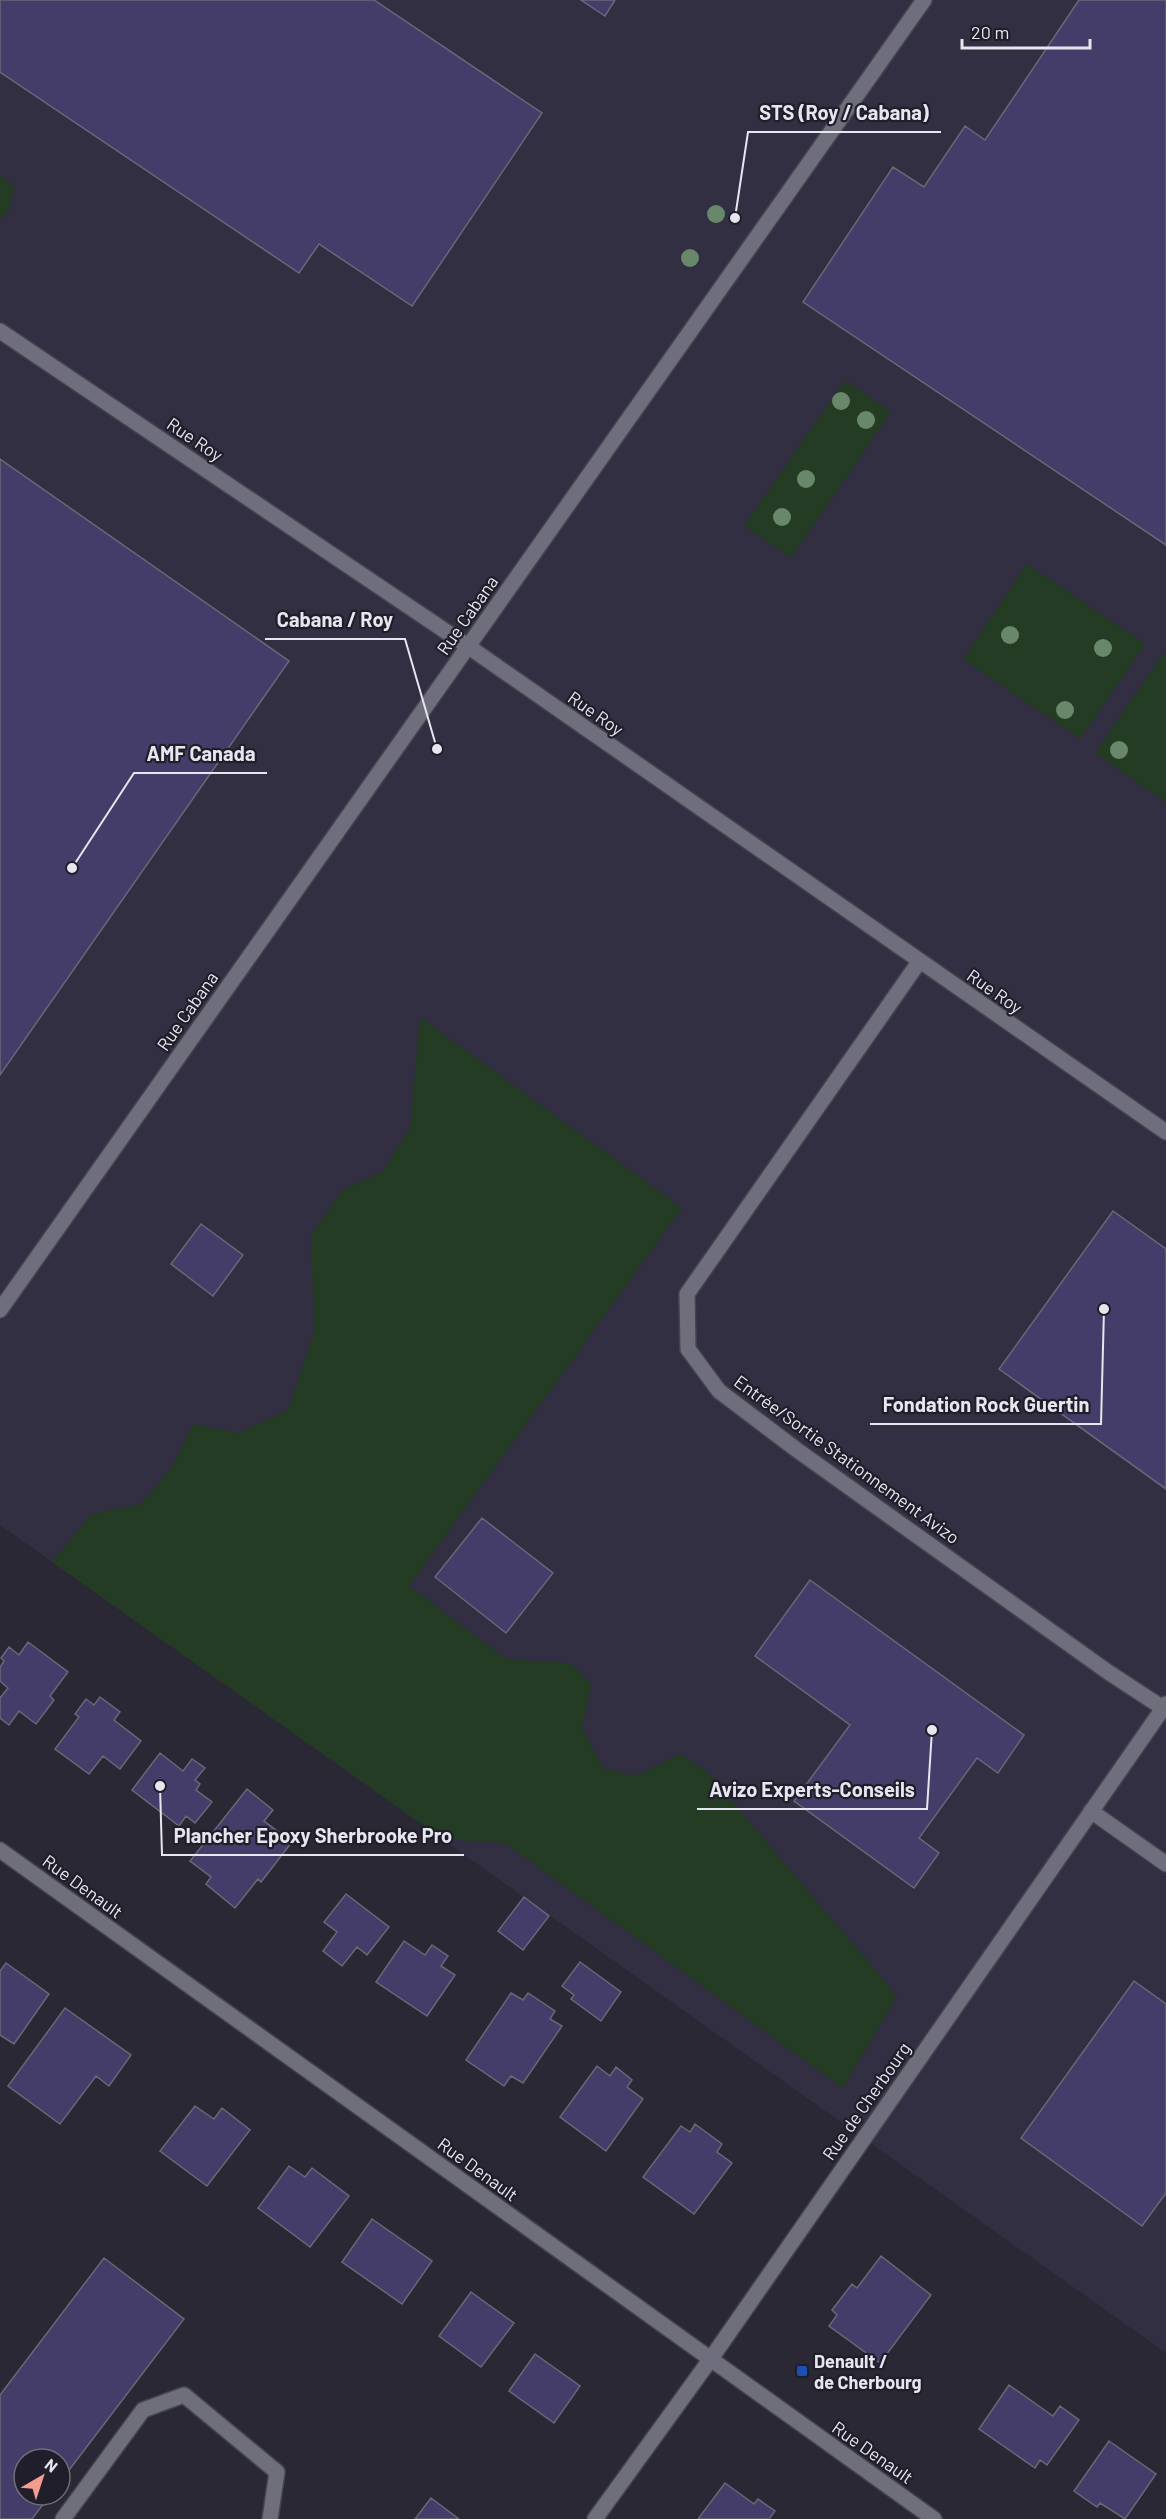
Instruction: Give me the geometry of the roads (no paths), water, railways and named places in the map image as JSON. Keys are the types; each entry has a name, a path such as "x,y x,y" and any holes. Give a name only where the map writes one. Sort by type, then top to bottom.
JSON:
{"street":[{"name":"Rue Cabana","path":"0,1310 924,0"},
{"name":"Rue Roy","path":"0,332 469,647 1166,1132"},
{"name":"Entrée/Sortie Stationnement Avizo","path":"919,962 687,1294 688,1349 719,1391 1108,1672 1165,1706"},
{"name":"Rue de Cherbourg","path":"594,2519 710,2360 1165,1706"},
{"path":"1091,1811 1166,1864"},
{"name":"Rue Denault","path":"0,1850 934,2519"},
{"path":"63,2519 143,2410 184,2395 277,2472 270,2519"}],"place":[{"name":"STS (Roy / Cabana)","path":"735,218"},
{"name":"Cabana / Roy","path":"437,749"},
{"name":"AMF Canada","path":"72,868"},
{"name":"Fondation Rock Guertin","path":"1104,1309"},
{"name":"Avizo Experts-Conseils","path":"932,1730"},
{"name":"Plancher Epoxy Sherbrooke Pro","path":"160,1786"},
{"name":"Denault / de Cherbourg","path":"802,2371"}]}
